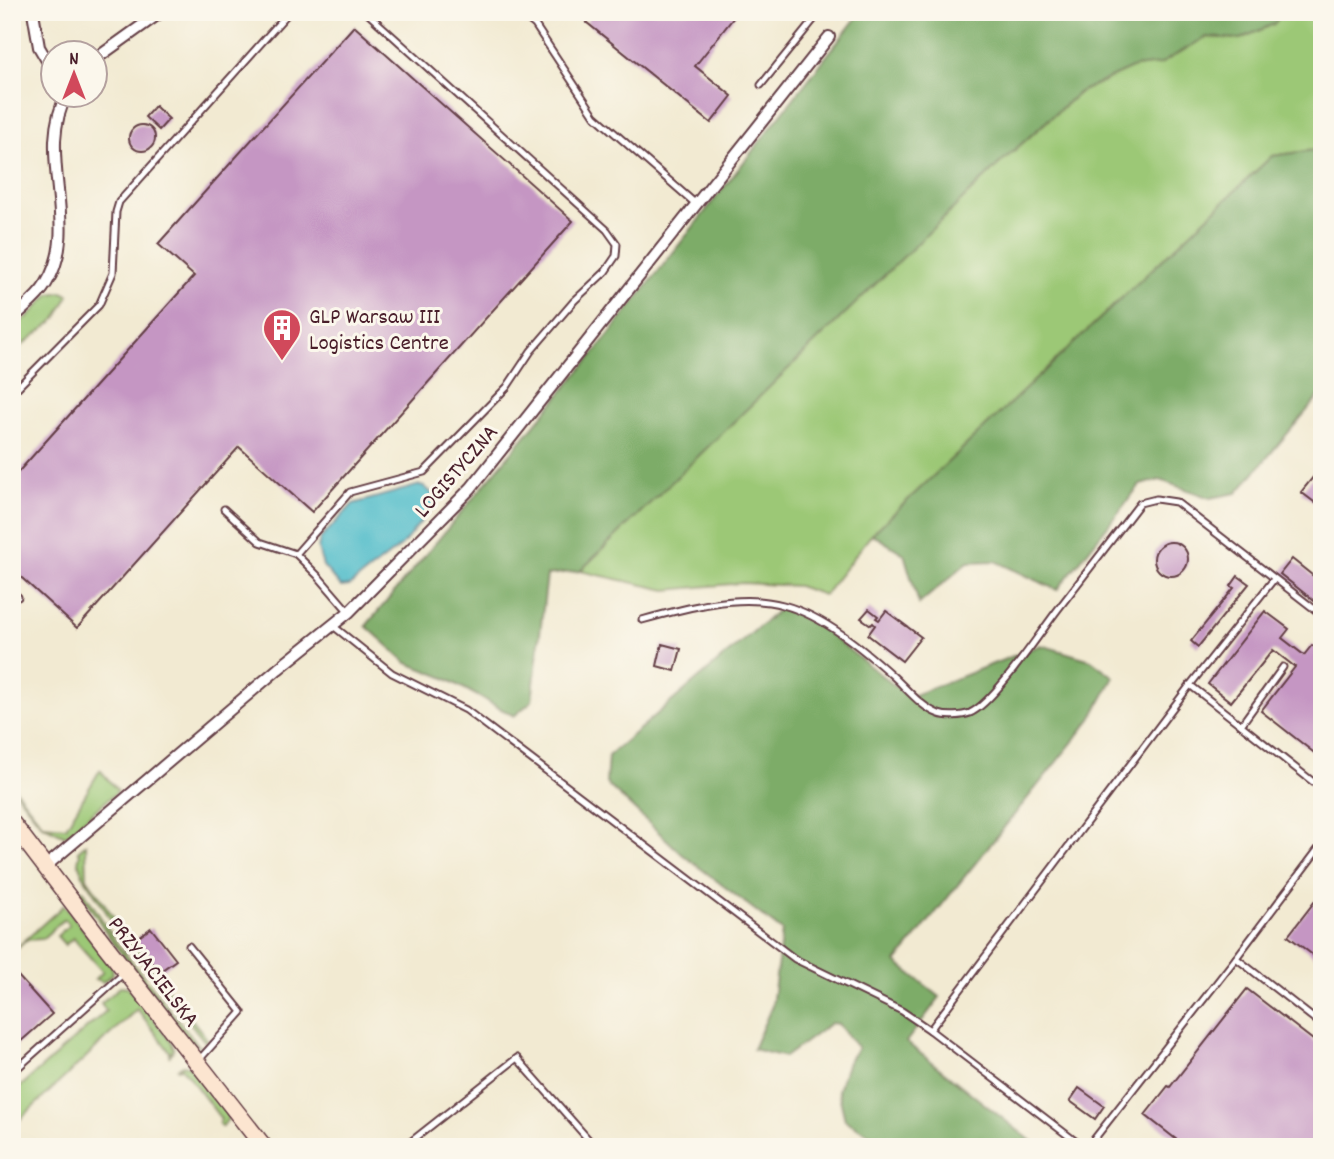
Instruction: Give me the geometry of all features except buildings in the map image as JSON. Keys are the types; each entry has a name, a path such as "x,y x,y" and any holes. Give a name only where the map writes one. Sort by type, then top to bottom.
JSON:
{"street":[{"path":"33,12 38,41"},
{"path":"108,50 160,12"},
{"name":"LOGISTYCZNA","path":"46,866 349,612 471,488 830,37"},
{"path":"13,318 46,284 54,269 59,250 61,227 53,148 56,124 62,108"},
{"name":"PRZYJACIELSKA","path":"12,822 264,1147"}],"lane":[{"path":"12,393 99,305 113,274 116,212 119,202 289,12"},
{"path":"296,554 350,492 424,472 507,387 531,351 574,301 605,272 616,256 617,244 607,230 366,12"},
{"path":"519,12 535,25 595,116 697,205"},
{"path":"761,85 820,12"},
{"path":"642,620 679,610 732,602 760,601 785,605 823,623 878,663 921,702 939,714 972,712 1001,685 1140,503 1156,499 1175,502 1322,615"},
{"path":"224,509 260,542 296,554 349,612"},
{"path":"930,1030 1190,684 1273,579"},
{"path":"12,592 18,597"},
{"path":"332,625 392,673 466,710 795,959 902,1010 1085,1147 1236,958 1322,844"},
{"path":"1241,725 1283,667"},
{"path":"1190,684 1322,789"},
{"path":"189,946 242,1012 197,1062"},
{"path":"1236,958 1322,1025"},
{"path":"12,1073 126,971"},
{"path":"404,1147 517,1058 595,1147"}],"green space":[{"path":"861,12 1283,12 1274,24 1240,39 1206,37 1160,64 1134,67 1079,92 999,164 580,571 547,575 532,701 514,716 445,678 407,663 366,626 593,355"},
{"path":"1283,12 1322,12 1322,149 1272,156 872,534 824,595 798,586 743,583 666,590 580,571 999,164 1080,92 1134,67 1160,64 1206,37 1240,39 1274,24"},
{"path":"1322,149 1322,393 1237,493 1210,498 1160,480 1140,485 1057,590 995,561 968,562 919,604 904,554 872,534 1272,156"},
{"path":"62,292 69,295 56,319 12,353 12,327 28,317 50,294"},
{"path":"781,608 820,627 909,697 1041,645 1091,660 1114,677 1091,719 896,962 940,997 906,1042 1039,1147 892,1147 845,1120 838,1090 848,1062 858,1048 838,1024 831,1023 785,1057 753,1049 772,1006 782,931 682,854 606,783 608,756"},
{"path":"100,770 118,791 65,836 42,825 12,788 13,786 43,825 66,827"},
{"path":"86,844 87,878 127,937 208,1040 205,1042 120,934 84,877 78,862 78,851"},
{"path":"79,890 83,890 117,943 199,1046 191,1043 113,943"},
{"path":"64,905 112,966 113,974 103,982 95,979 103,972 73,938 65,945 57,936 69,925 64,919 42,939 26,940 12,952"},
{"path":"121,986 128,987 171,1041 174,1049 169,1057 170,1052 137,1009 12,1127 12,1094 106,1011 101,1003"},
{"path":"183,1065 192,1067 226,1110 228,1119 222,1127 219,1124 221,1119 182,1068 177,1069"}],"water":[{"path":"420,485 437,498 436,503 402,545 349,586 341,587 323,566 318,549 320,539 353,504"}],"place":[{"name":"GLP Warsaw III Logistics Centre","path":"282,362"}]}
